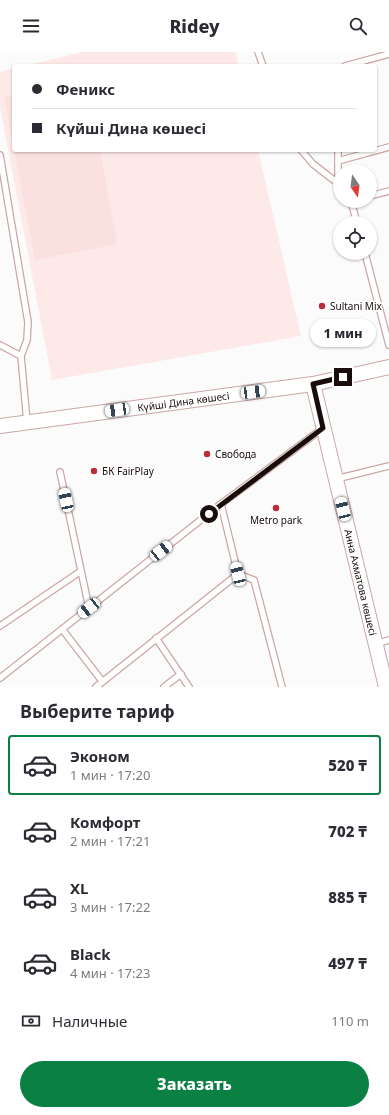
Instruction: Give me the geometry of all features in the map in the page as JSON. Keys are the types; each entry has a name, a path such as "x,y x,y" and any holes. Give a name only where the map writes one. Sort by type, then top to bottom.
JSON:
{"street":[{"name":"Күйші Дина көшесі","path":"0,426 313,384 389,367"},
{"name":"Анна Ахматова көшесі","path":"313,384 336,479 382,642 386,687"}],"lane":[{"path":"258,52 262,64"},
{"path":"352,64 389,54"},
{"path":"377,150 389,147"},
{"path":"303,152 313,164 333,179"},
{"path":"338,152 338,164"},
{"path":"338,161 371,152"},
{"path":"0,155 28,322 27,340 21,356 27,422"},
{"path":"377,194 389,191"},
{"path":"367,260 389,345"},
{"path":"0,345 21,356"},
{"path":"0,678 221,504 323,428"},
{"path":"336,479 389,466"},
{"path":"60,472 89,608"},
{"path":"221,504 238,574"},
{"path":"0,626 81,571"},
{"path":"96,687 238,574"},
{"path":"238,574 254,580 282,687"},
{"path":"62,629 102,681"},
{"path":"156,638 190,687"},
{"path":"164,687 181,674"}],"shaded area":[{"path":"82,52 236,52 239,64 32,64"},
{"path":"12,69 12,152 258,152 301,336 52,380 0,107 0,72"},
{"path":"12,95 12,139 4,97"},
{"path":"14,152 100,152 117,244 35,260"}],"place":[{"name":"Sultani Mix","path":"322,306"},
{"name":"Свобода","path":"207,454"},
{"name":"БК FairPlay","path":"94,471"},
{"name":"Metro park","path":"276,508"}],"route":[{"path":"209,514 323,428 313,384 343,377"}]}
